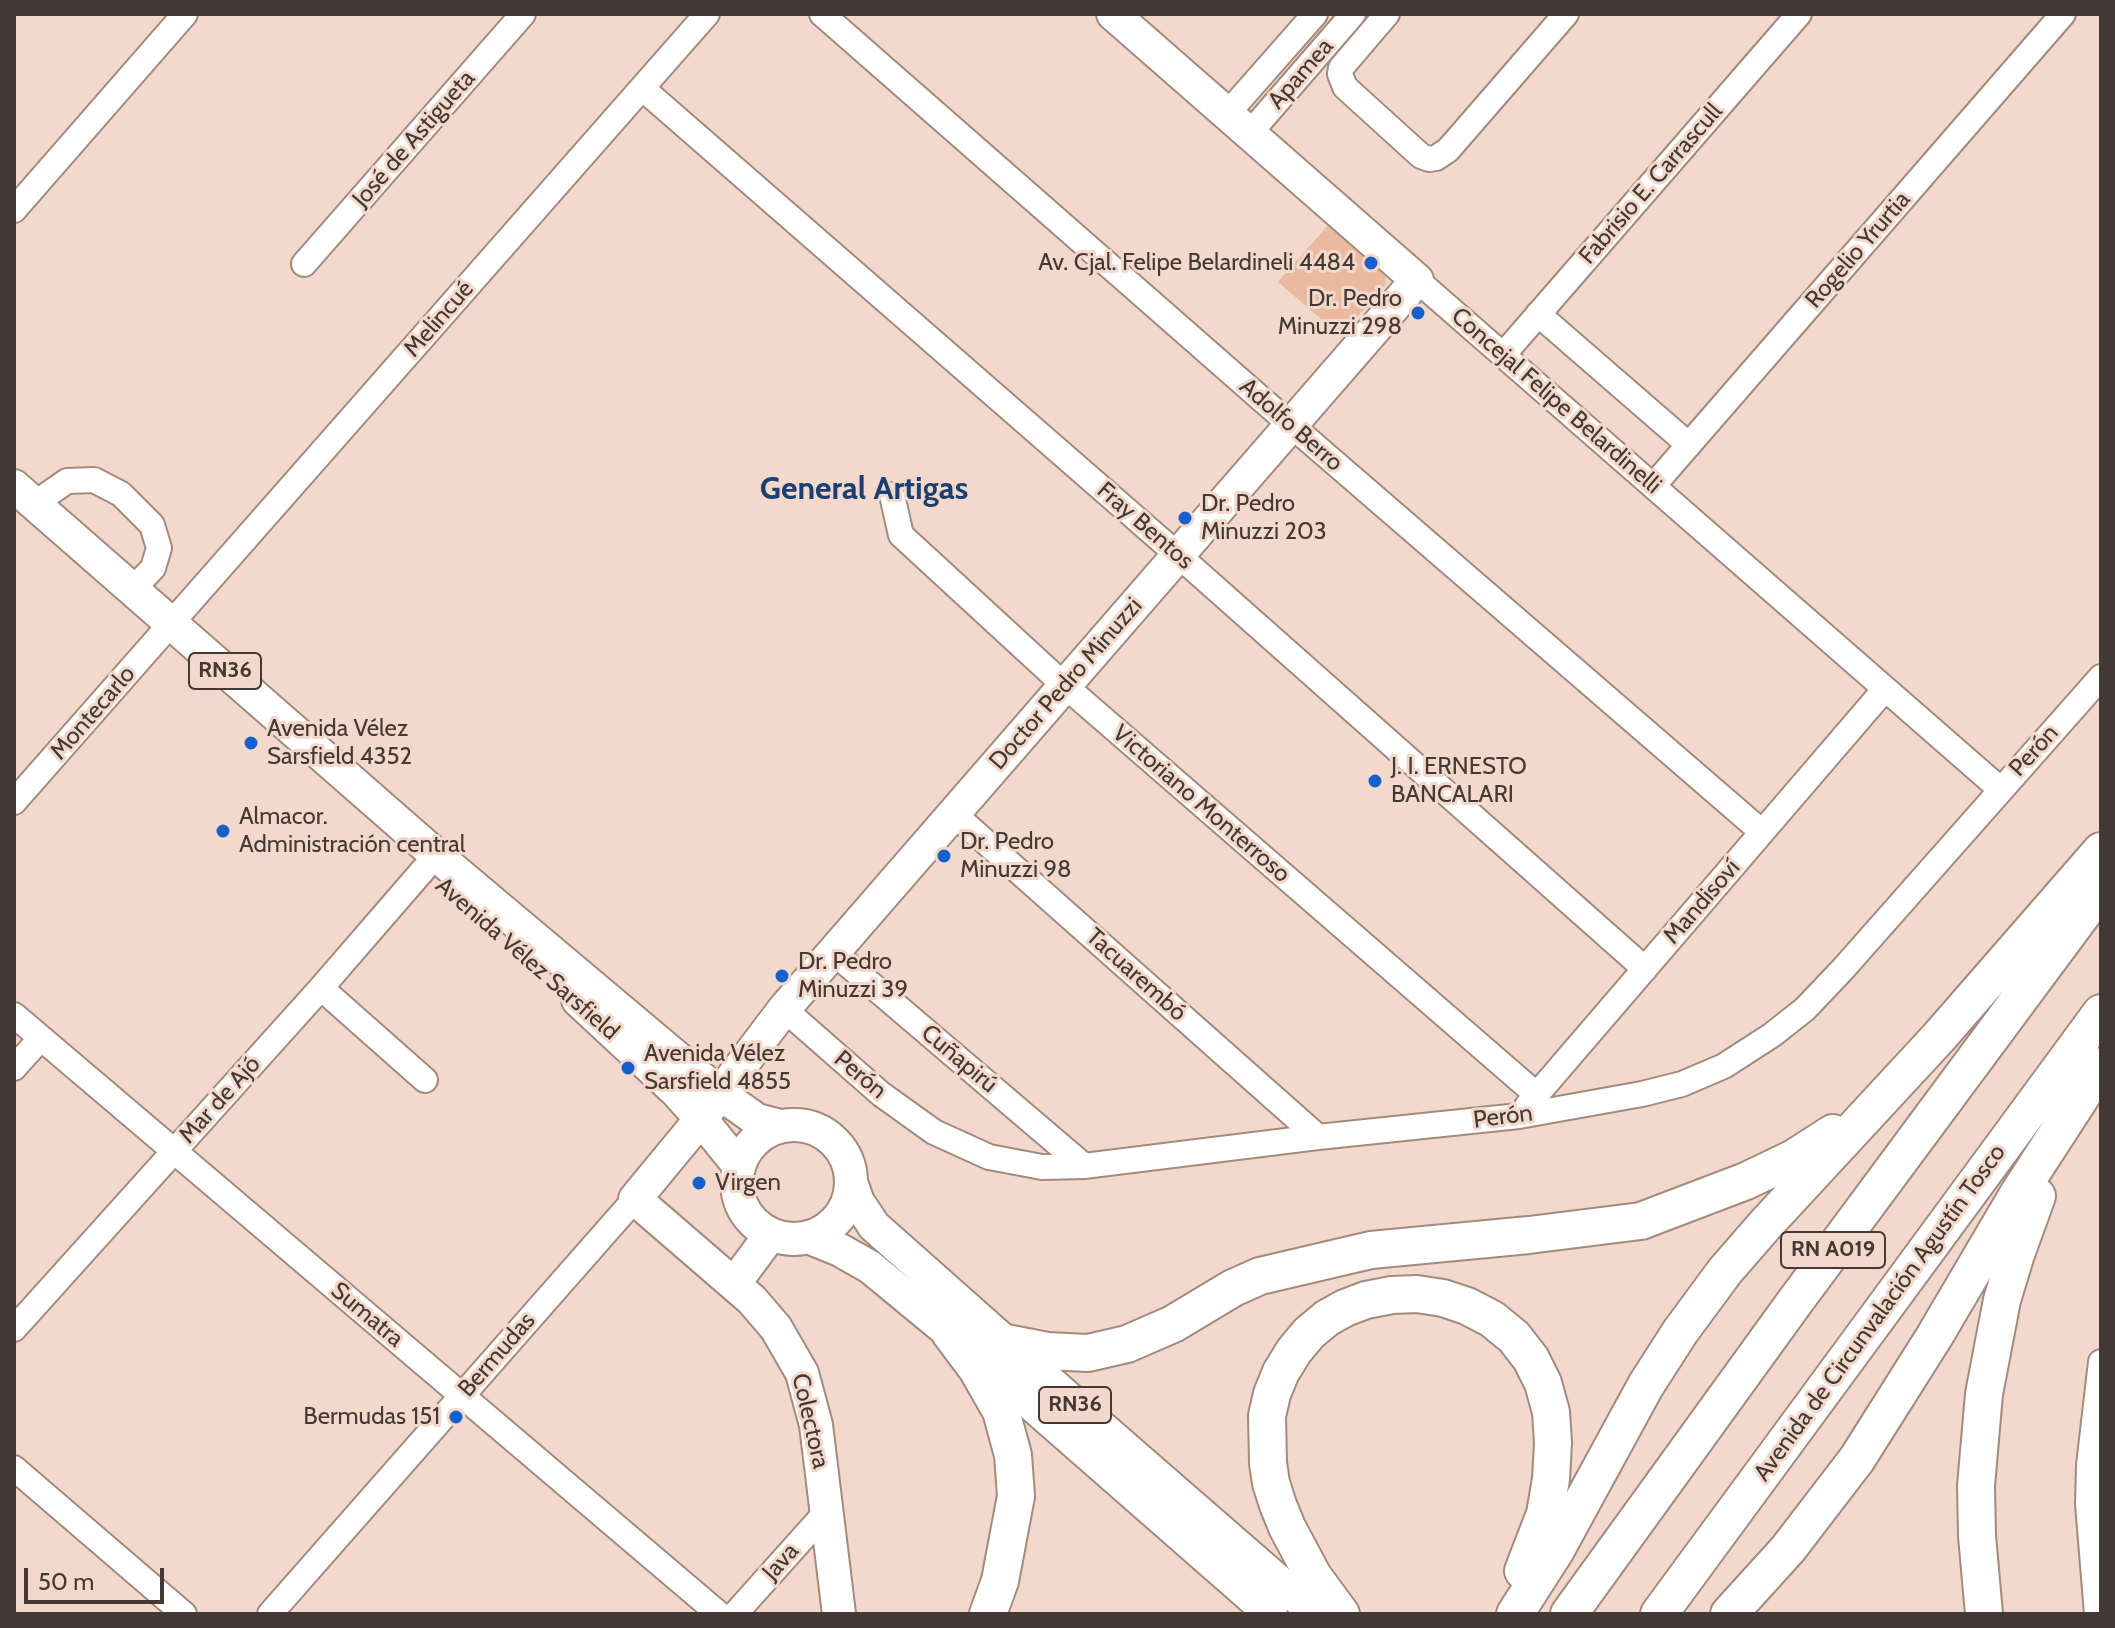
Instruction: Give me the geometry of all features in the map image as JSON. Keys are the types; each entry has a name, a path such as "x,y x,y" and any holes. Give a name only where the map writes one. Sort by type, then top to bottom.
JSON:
{"highway":[{"path":"1515,1614 1556,1550 1646,1385 1725,1271 1939,1037 2101,851"},
{"name":"RN A019","path":"1569,1614 1794,1303 2101,889"},
{"name":"Avenida de Circunvalación Agustín Tosco","path":"1659,1614 2101,1013"},
{"path":"1729,1614 1788,1549 1857,1459 2092,1079"},
{"path":"1984,1614 1976,1486 1979,1438 1992,1347 2002,1300 2028,1220 2050,1164 2092,1079"},
{"path":"1006,1343 1047,1351 1088,1353 1127,1344 1173,1324 1233,1288 1260,1276 1371,1250 1641,1221 1746,1181 1794,1158 1883,1097"},
{"path":"1341,1614 1313,1576 1287,1527 1275,1494 1266,1439 1272,1394 1294,1351 1327,1318 1366,1300 1417,1294 1467,1306 1492,1319 1514,1337 1531,1359 1543,1383 1551,1412 1551,1479 1545,1514 1533,1549 1501,1614"},
{"path":"950,1333 977,1369 1001,1411 1013,1455 1016,1496 1000,1581 988,1614"}],"main road":[{"name":"Concejal Felipe Belardinelli","path":"1113,14 1417,280"},
{"name":"Doctor Pedro Minuzzi","path":"710,1106 784,1009 1417,280"},
{"name":"Avenida Vélez Sarsfield","path":"21,500 424,869 586,1007 677,1092 710,1106 780,1126"},
{"name":"Avenida Vélez Sarsfield","path":"21,500 132,590 166,631 436,855 710,1106 739,1166"},
{"name":"Bermudas","path":"635,1199 710,1106"},
{"name":"RN36","path":"780,1126 809,1127 834,1142 849,1168 858,1202 874,1226 1316,1614"},
{"path":"734,1284 771,1234 753,1222 744,1210 738,1196 739,1166 754,1141 780,1126"},
{"path":"808,1237 834,1223 849,1197 851,1182"},
{"name":"Colectora","path":"635,1199 752,1300 776,1328 802,1373 816,1425 839,1614"},
{"name":"RN36","path":"771,1234 793,1239 808,1237 870,1267 950,1333 1271,1614"}],"street":[{"path":"14,210 185,14"},
{"name":"José de Astigueta","path":"304,264 523,14"},
{"name":"Melincué","path":"166,631 707,14"},
{"name":"Adolfo Berro","path":"822,14 1762,832"},
{"name":"Apamea","path":"1238,124 1315,14"},
{"name":"Apamea","path":"1238,124 1353,14"},
{"path":"1387,14 1341,68 1340,74 1345,87 1421,156 1429,159 1448,150 1566,14"},
{"name":"Fabrisio E. Carrascull","path":"1503,355 1799,14"},
{"name":"Rogelio Yrurtia","path":"1653,486 2063,14"},
{"name":"Fray Bentos","path":"642,88 1178,555 1645,969"},
{"name":"Concejal Felipe Belardinelli","path":"1417,280 2000,789"},
{"path":"1538,314 1689,445"},
{"path":"21,500 67,481 94,480 121,494 152,525 159,548 153,568 132,590"},
{"name":"Victoriano Monterroso","path":"892,495 901,535 1064,685 1537,1095"},
{"name":"Montecarlo","path":"14,802 166,631"},
{"name":"Perón","path":"784,1009 881,1094 934,1132 989,1157 1042,1167 1084,1166 1519,1116 1682,1084 1724,1066 1805,1009 2101,677"},
{"name":"Mandisoví","path":"1519,1116 1885,689"},
{"name":"Tacuarembó","path":"954,814 1318,1137"},
{"name":"Mar de Ajó","path":"14,1329 424,869"},
{"name":"Cuñapirú","path":"833,952 1084,1166"},
{"path":"321,988 425,1080"},
{"name":"Sumatra","path":"14,1015 719,1614"},
{"path":"14,1068 41,1038"},
{"name":"Bermudas","path":"270,1614 635,1199"},
{"path":"2097,1614 2088,1504 2089,1465 2101,1362"},
{"path":"18,1480 184,1614"},
{"name":"Java","path":"735,1614 828,1510"}],"shaded area":[{"path":"1331,222 1383,265 1386,284 1341,336 1278,282"}],"place":[{"name":"Av. Cjal. Felipe Belardineli 4484","path":"1371,263"},
{"name":"Dr. Pedro Minuzzi 298","path":"1418,313"},
{"name":"Dr. Pedro Minuzzi 203","path":"1185,518"},
{"name":"Avenida Vélez Sarsfield 4352","path":"251,743"},
{"name":"J. I. ERNESTO BANCALARI","path":"1375,781"},
{"name":"Almacor. Administración central","path":"223,831"},
{"name":"Dr. Pedro Minuzzi 98","path":"944,856"},
{"name":"Dr. Pedro Minuzzi 39","path":"782,976"},
{"name":"Avenida Vélez Sarsfield 4855","path":"628,1068"},
{"name":"Virgen","path":"699,1183"},
{"name":"Bermudas 151","path":"456,1417"}],"district":[{"name":"General Artigas","path":"864,490"}]}
